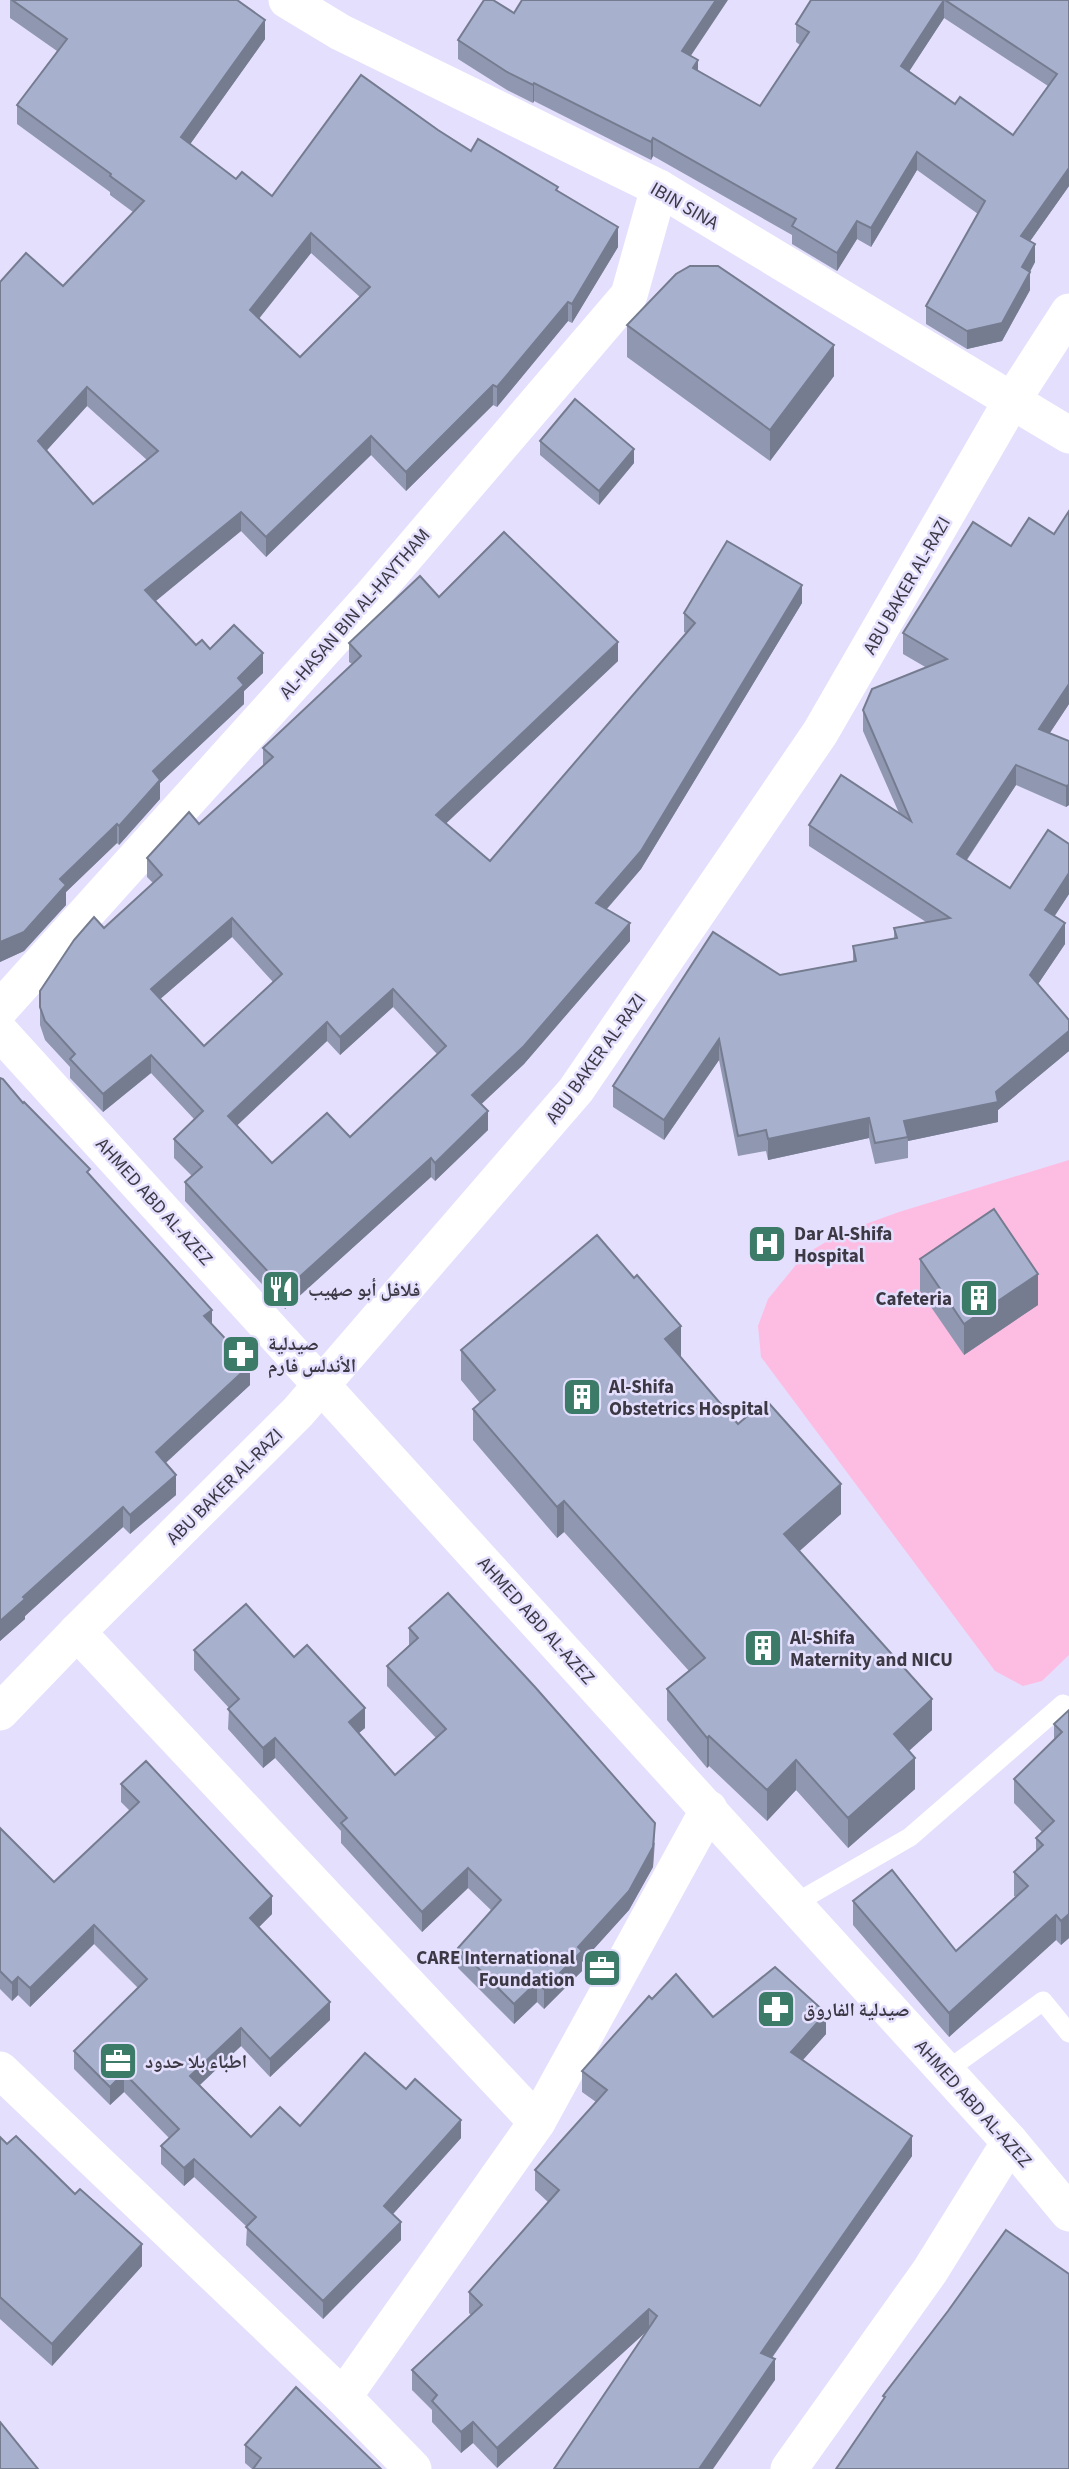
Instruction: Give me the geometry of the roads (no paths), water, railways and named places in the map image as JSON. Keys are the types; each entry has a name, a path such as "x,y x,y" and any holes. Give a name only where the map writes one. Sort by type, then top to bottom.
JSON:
{"street":[{"name":"IBIN SINA","path":"287,0 340,32 659,188 1069,435"},
{"name":"AL-HASAN BIN AL-HAYTHAM","path":"0,1009 370,598 629,295 659,188"},
{"name":"ABU BAKER AL-RAZI","path":"0,1712 76,1632 299,1412 576,1090 820,733 1012,402 1069,312"},
{"name":"AHMED ABD AL-AZEZ","path":"0,1032 794,1903 1010,2142 1069,2213"},
{"path":"76,1632 537,2122"},
{"path":"343,2397 537,2122 709,1810"},
{"path":"0,2070 343,2397 412,2469"},
{"path":"789,2469 930,2271 1010,2142"}],"lane":[{"path":"794,1903 910,1837 1063,1704"},
{"path":"946,2071 1043,2001 1069,2033"}],"place":[{"name":"Dar Al-Shifa Hospital","path":"767,1244"},
{"name":"فلافل أبو صهيب","path":"281,1289"},
{"name":"Cafeteria","path":"979,1298"},
{"name":"صيدلية الأندلس فارم","path":"241,1354"},
{"name":"Al-Shifa Obstetrics Hospital","path":"582,1397"},
{"name":"Al-Shifa Maternity and NICU","path":"763,1648"},
{"name":"CARE International Foundation","path":"602,1968"},
{"name":"صيدلية الفاروق","path":"776,2009"},
{"name":"اطباء بلا حدود","path":"118,2061"}]}
